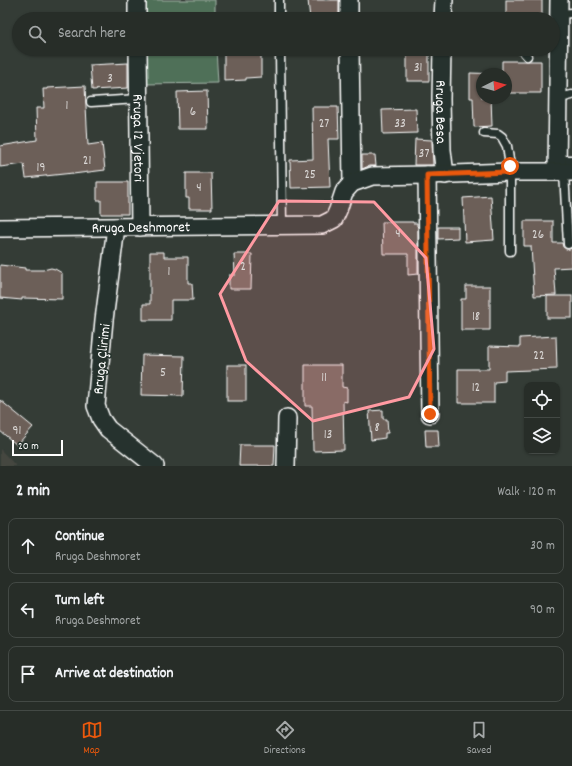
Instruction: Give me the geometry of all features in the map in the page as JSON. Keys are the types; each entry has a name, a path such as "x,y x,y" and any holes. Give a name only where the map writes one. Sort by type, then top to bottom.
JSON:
{"street":[{"path":"137,0 137,12"},
{"path":"349,0 349,12"},
{"path":"443,12 444,0"},
{"path":"350,56 352,183 372,176 509,172 565,167 563,9"},
{"name":"Rruga 12 Vjetori","path":"138,56 140,227"},
{"name":"Rruga Besa","path":"442,56 442,150 445,174"},
{"path":"427,175 430,414"},
{"name":"Rruga Deshmoret","path":"0,228 322,225 334,219 344,192 352,183"},
{"name":"Rruga Çlirimi","path":"116,227 104,320 96,406 101,419 108,429 155,466"},
{"path":"286,466 287,418"}],"lane":[{"path":"279,0 279,12"},
{"path":"280,56 282,226"},
{"path":"91,102 138,99"},
{"path":"484,133 498,134 502,137 507,146 510,166 510,251"},
{"path":"565,167 568,244"}],"highlighted area":[{"path":"279,201 374,202 426,258 434,349 409,397 313,421 246,361 220,294"}],"shaded area":[{"path":"0,449 16,466 0,466"}],"green space":[{"path":"142,0 215,0 215,12 142,12"},
{"path":"143,56 216,56 218,83 143,84"}],"building":[{"path":"308,0 339,0 339,12 309,12"},
{"path":"506,0 542,0 542,12 506,12"},
{"path":"224,56 261,56 261,77 246,78 246,80 224,81"},
{"path":"407,56 429,56 429,81 407,81"},
{"path":"502,61 541,61 541,93 512,93 512,68 502,68"},
{"path":"128,63 128,88 92,90 90,65"},
{"path":"470,73 476,73 476,104 491,104 492,126 474,127 473,98 470,98"},
{"path":"85,86 88,145 102,143 105,170 26,178 24,164 0,167 0,146 37,140 36,108 44,108 43,89"},
{"path":"207,91 208,129 178,129 177,92"},
{"path":"312,107 338,107 339,139 328,139 330,187 291,188 290,160 313,159"},
{"path":"416,109 417,133 383,134 382,110"},
{"path":"415,139 432,140 433,165 414,165"},
{"path":"362,155 375,155 376,166 369,166 362,169"},
{"path":"186,173 211,173 212,209 189,209 189,198 186,198"},
{"path":"97,182 128,182 128,214 101,214 101,200 97,200"},
{"path":"491,196 494,240 465,242 463,198"},
{"path":"524,221 553,221 553,243 562,243 563,247 566,249 572,248 572,267 554,268 556,295 534,296 531,246 524,246"},
{"path":"382,222 417,223 418,274 408,275 408,254 383,254"},
{"path":"438,227 458,227 458,238 438,239"},
{"path":"150,252 164,252 164,257 188,257 188,283 192,283 193,300 171,300 171,320 143,320 143,304 150,304"},
{"path":"234,254 252,254 251,289 229,289 229,275 235,275"},
{"path":"0,265 25,268 25,270 55,269 62,273 62,299 22,298 22,300 0,298"},
{"path":"466,286 490,286 490,330 461,330 461,299 466,299"},
{"path":"547,296 572,296 572,318 547,318"},
{"path":"556,336 557,369 505,371 505,381 494,382 494,403 458,403 458,369 489,369 489,346 520,347 520,338"},
{"path":"142,355 184,356 183,396 141,395"},
{"path":"227,365 246,365 246,401 227,401"},
{"path":"305,365 342,365 342,387 347,388 347,402 343,401 344,450 313,451 312,406 305,406"},
{"path":"0,400 33,427 17,445 0,431"},
{"path":"383,410 383,419 387,419 388,433 385,433 385,438 371,440 369,411"},
{"path":"425,430 438,430 439,447 426,447"},
{"path":"240,445 275,445 274,466 239,466"}],"route":[{"path":"430,414 427,175 509,172 510,166"}]}
